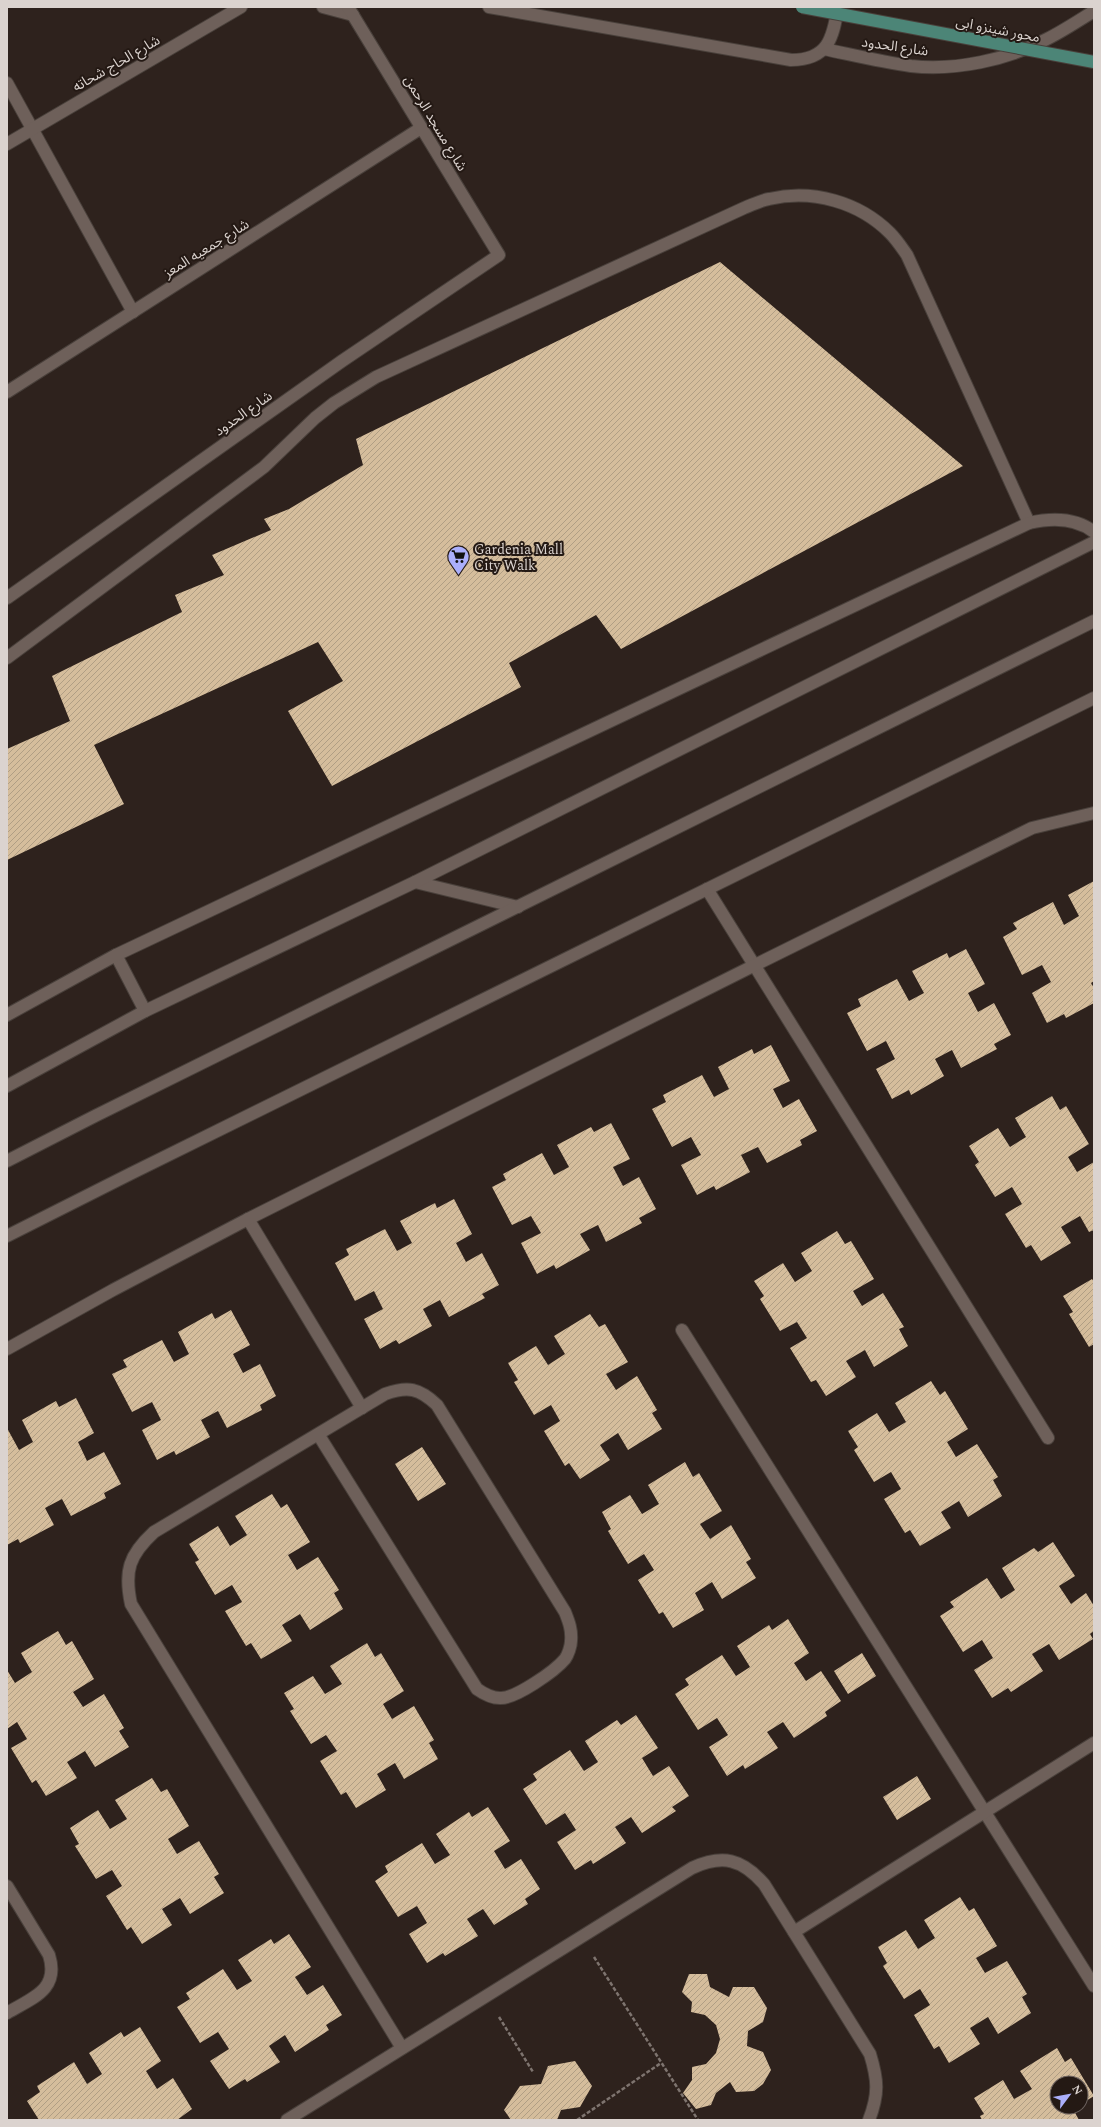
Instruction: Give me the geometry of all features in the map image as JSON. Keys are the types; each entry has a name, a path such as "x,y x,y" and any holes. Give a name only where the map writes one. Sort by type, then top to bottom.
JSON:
{"main road":[{"name":"محور شينزو ابى","path":"802,7 1094,62"}],"street":[{"name":"شارع الحاج شحاته","path":"7,144 241,7"},
{"path":"323,7 350,11"},
{"path":"489,7 792,60 809,58 824,49 834,30 838,7"},
{"name":"شارع مسجد الرحمن","path":"350,11 499,255"},
{"name":"شارع الحدود","path":"824,49 912,66 946,66 980,62 1014,53 1046,40 1094,11"},
{"path":"7,83 133,312"},
{"name":"شارع جمعيه المعز","path":"7,392 422,128"},
{"path":"7,658 264,467 315,418 355,389 383,374 744,208 768,199 795,195 821,197 847,204 870,217 891,234 907,255 1029,523"},
{"name":"شارع الحدود","path":"7,598 342,361 499,255"},
{"path":"7,1015 116,955 1029,523 1042,520 1068,521 1085,526 1094,532"},
{"path":"7,1086 145,1011 415,882 1094,542"},
{"path":"7,1161 1094,621"},
{"path":"7,1236 1094,698"},
{"path":"7,1349 112,1290 248,1219 755,964 1032,828 1094,812"},
{"path":"415,882 518,907"},
{"path":"707,889 755,964 1048,1438"},
{"path":"116,955 145,1011"},
{"path":"248,1219 362,1408"},
{"path":"682,1330 1094,1986"},
{"path":"318,1434 477,1689 488,1696 501,1698 513,1696 554,1669 565,1658 571,1643 571,1626 565,1612 437,1405 426,1395 413,1389 398,1389 385,1394 362,1408 318,1434 154,1532 139,1546 130,1564 127,1584 131,1604 402,2048"},
{"path":"794,1932 1094,1743"},
{"path":"287,2120 692,1868 707,1861 723,1859 739,1863 753,1872 764,1884 870,2054 877,2078 876,2103 869,2120"},
{"path":"7,1886 49,1955 53,1968 51,1980 44,1991 7,2014"}],"path":[{"path":"582,1937 698,2120"},
{"path":"486,1997 533,2072"},
{"path":"577,2120 662,2062"}],"building":[{"path":"720,262 963,466 621,649 596,615 509,663 521,687 332,786 288,711 343,681 318,642 94,745 124,804 7,860 7,749 70,721 52,676 182,612 175,595 224,575 212,555 271,530 264,519 289,509 363,465 356,439"},
{"path":"1094,881 1094,981 1091,983 1094,988 1094,1003 1066,1018 1064,1014 1047,1023 1032,993 1051,982 1042,965 1022,975 1003,937 1017,929 1013,923 1053,902 1064,925 1079,916 1068,895"},
{"path":"966,949 985,984 968,993 978,1012 994,1003 1011,1035 994,1044 997,1049 961,1068 952,1050 935,1059 944,1076 911,1095 909,1090 892,1099 876,1069 895,1059 886,1041 867,1051 847,1013 861,1006 858,999 897,979 909,1001 924,993 912,971 947,953 949,958"},
{"path":"771,1045 790,1081 773,1089 783,1108 799,1099 817,1131 800,1140 802,1145 767,1163 758,1147 741,1155 750,1172 716,1190 714,1186 697,1195 681,1165 701,1155 691,1137 672,1147 652,1109 666,1102 663,1095 702,1075 714,1097 729,1089 718,1067 752,1049 754,1054"},
{"path":"1052,1096 1060,1110 1066,1106 1089,1144 1068,1157 1077,1172 1094,1162 1094,1230 1089,1232 1080,1216 1061,1227 1071,1243 1041,1261 1031,1245 1026,1248 1005,1214 1022,1204 1012,1187 995,1197 975,1165 979,1162 969,1146 998,1128 1010,1147 1026,1137 1015,1118"},
{"path":"611,1123 630,1159 613,1167 623,1186 639,1177 656,1209 639,1218 642,1223 606,1242 598,1225 580,1234 590,1250 556,1269 554,1265 537,1274 521,1243 541,1233 531,1216 512,1225 492,1187 506,1180 503,1174 542,1153 554,1175 569,1167 557,1145 591,1127 594,1132"},
{"path":"454,1199 472,1234 456,1243 466,1262 482,1253 499,1285 482,1294 485,1298 449,1317 440,1300 423,1309 432,1326 399,1344 396,1340 380,1349 364,1319 383,1309 374,1291 355,1301 335,1263 349,1255 346,1249 385,1229 397,1251 412,1243 400,1221 435,1203 437,1208"},
{"path":"837,1231 845,1244 851,1241 874,1279 853,1291 862,1306 883,1293 904,1327 899,1329 908,1346 874,1367 865,1350 846,1361 856,1377 826,1396 816,1380 811,1382 790,1348 807,1338 797,1322 780,1331 760,1299 764,1296 754,1281 783,1263 795,1282 812,1271 801,1253"},
{"path":"1092,1279 1094,1282 1094,1344 1089,1347 1069,1314 1073,1312 1063,1296"},
{"path":"231,1310 250,1345 233,1354 243,1373 260,1364 276,1396 260,1405 262,1410 227,1428 218,1411 201,1420 210,1437 176,1455 174,1451 157,1460 142,1430 161,1420 152,1402 132,1412 112,1374 127,1367 123,1360 162,1340 174,1362 189,1354 178,1332 212,1313 215,1319"},
{"path":"590,1314 599,1327 605,1324 628,1362 606,1374 616,1390 637,1376 657,1410 652,1413 662,1429 628,1450 618,1433 600,1445 610,1460 580,1479 569,1463 565,1466 544,1431 560,1421 551,1405 534,1415 514,1382 518,1380 508,1363 536,1346 548,1365 565,1354 554,1336"},
{"path":"931,1381 940,1395 945,1391 968,1429 947,1442 956,1457 977,1444 998,1477 993,1480 1002,1496 968,1517 959,1501 941,1512 951,1528 920,1546 910,1530 905,1533 884,1499 901,1489 891,1472 874,1482 854,1450 858,1447 848,1431 877,1413 889,1432 906,1422 895,1403"},
{"path":"76,1398 94,1433 78,1442 87,1461 104,1452 121,1484 104,1493 106,1498 71,1516 62,1499 45,1508 54,1525 20,1543 18,1539 7,1545 7,1428 19,1450 33,1442 22,1420 56,1401 59,1407"},
{"path":"422,1447 446,1484 418,1501 395,1464"},
{"path":"685,1462 693,1477 699,1473 722,1511 700,1524 710,1539 731,1525 751,1559 746,1562 756,1578 722,1599 712,1582 695,1593 704,1610 673,1628 663,1612 659,1614 638,1580 654,1570 644,1554 628,1564 608,1531 611,1529 602,1512 630,1495 642,1514 659,1504 648,1485"},
{"path":"272,1494 281,1508 287,1504 310,1542 288,1555 297,1570 318,1557 339,1590 334,1593 343,1609 310,1630 300,1614 282,1625 292,1641 261,1659 251,1643 246,1646 225,1611 242,1602 232,1585 215,1595 195,1562 199,1560 189,1544 218,1526 230,1546 247,1535 235,1516"},
{"path":"1053,1542 1075,1576 1059,1586 1071,1604 1086,1593 1094,1606 1094,1631 1090,1634 1093,1639 1059,1660 1049,1644 1032,1654 1043,1671 1011,1692 1008,1688 992,1698 974,1670 993,1658 982,1640 963,1652 940,1616 954,1607 950,1602 987,1578 1001,1599 1015,1590 1002,1568 1034,1548 1038,1552"},
{"path":"788,1619 809,1653 794,1663 806,1681 821,1671 841,1701 825,1712 827,1716 794,1738 783,1722 767,1732 778,1748 745,1769 743,1765 727,1776 709,1747 728,1735 717,1718 698,1730 675,1694 689,1685 685,1679 722,1655 736,1676 750,1667 737,1646 769,1625 772,1630"},
{"path":"58,1631 66,1645 72,1641 94,1679 73,1692 83,1707 104,1694 124,1728 119,1731 129,1747 95,1767 85,1751 67,1762 77,1778 46,1796 36,1780 32,1783 11,1748 27,1739 17,1722 7,1729 7,1670 15,1683 32,1672 21,1653"},
{"path":"367,1643 375,1657 381,1653 404,1691 383,1704 392,1719 414,1706 434,1740 429,1743 438,1759 404,1779 395,1763 377,1774 386,1790 356,1808 346,1792 341,1795 320,1761 337,1751 326,1735 311,1744 290,1711 294,1709 284,1693 313,1676 325,1694 342,1684 330,1666"},
{"path":"862,1653 876,1676 848,1694 834,1671"},
{"path":"636,1715 658,1748 642,1758 653,1776 669,1766 689,1796 672,1807 676,1811 642,1833 631,1817 615,1827 626,1843 593,1864 591,1860 575,1870 557,1842 576,1830 565,1813 546,1825 523,1789 537,1780 533,1774 570,1750 584,1771 598,1762 585,1741 617,1720 621,1725"},
{"path":"917,1776 931,1799 897,1820 883,1797"},
{"path":"152,1778 161,1792 167,1789 189,1826 168,1839 177,1854 199,1841 219,1874 214,1877 224,1893 190,1914 180,1898 162,1909 172,1925 142,1944 131,1927 127,1930 106,1896 122,1886 112,1870 96,1879 75,1846 79,1844 70,1828 98,1810 110,1829 127,1819 115,1800"},
{"path":"488,1807 510,1841 494,1851 505,1869 521,1859 540,1889 525,1899 528,1904 494,1925 483,1909 467,1919 478,1936 445,1956 443,1953 427,1963 409,1934 427,1923 417,1906 398,1917 375,1881 388,1872 385,1866 422,1843 435,1864 450,1855 436,1834 469,1812 472,1817"},
{"path":"960,1897 969,1911 974,1908 997,1946 976,1958 985,1973 1007,1961 1027,1994 1022,1997 1031,2013 998,2034 988,2017 970,2028 980,2044 949,2063 939,2046 934,2049 914,2015 930,2005 920,1989 904,1999 883,1966 887,1963 878,1947 906,1930 918,1949 935,1938 924,1920"},
{"path":"289,1934 311,1967 295,1977 307,1995 323,1985 342,2015 326,2025 329,2030 295,2052 285,2035 269,2046 280,2062 247,2082 245,2079 229,2089 210,2061 229,2049 218,2032 200,2043 177,2007 190,1999 186,1993 223,1969 237,1990 252,1981 238,1960 271,1939 274,1944"},
{"path":"689,1974 707,1974 710,1987 729,1997 733,1987 754,1987 767,2008 763,2022 748,2031 747,2046 763,2052 771,2070 763,2084 754,2091 736,2092 730,2082 716,2093 711,2105 696,2109 683,2093 692,2080 692,2067 706,2064 716,2053 720,2039 716,2025 705,2015 691,2012 692,2002 682,1992"},
{"path":"140,2027 161,2061 146,2071 157,2089 173,2078 192,2109 177,2120 39,2120 27,2101 40,2092 37,2086 74,2062 87,2084 102,2074 89,2053 121,2032 124,2037"},
{"path":"1057,2048 1065,2062 1071,2058 1081,2075 1049,2075 1049,2115 1076,2115 1079,2120 982,2120 980,2116 984,2114 974,2098 1003,2080 1014,2099 1032,2089 1020,2071"},
{"path":"575,2061 592,2086 580,2107 561,2110 557,2120 511,2120 504,2110 520,2086 541,2084 548,2066"},
{"path":"1089,2088 1094,2096 1089,2099"}],"place":[{"name":"Gardenia Mall City Walk","path":"458,576"}]}
